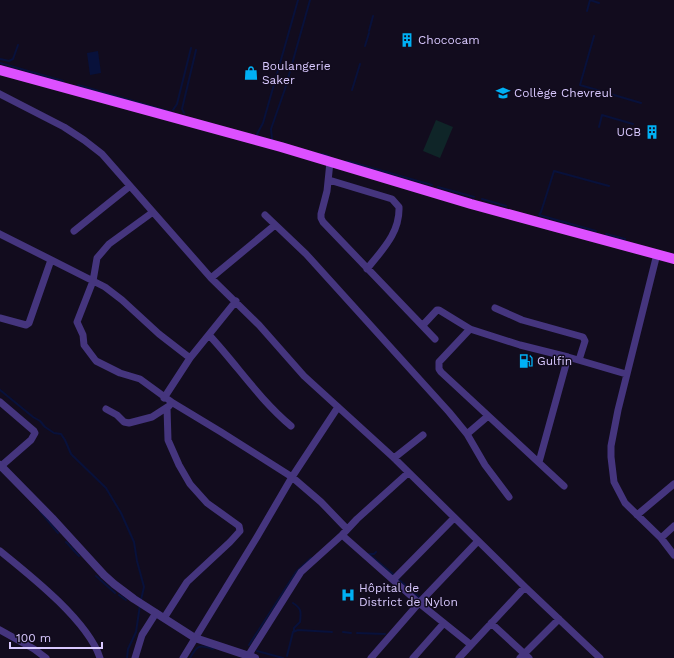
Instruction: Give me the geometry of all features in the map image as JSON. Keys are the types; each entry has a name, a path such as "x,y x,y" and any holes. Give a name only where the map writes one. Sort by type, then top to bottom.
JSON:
{"main road":[{"path":"0,70 471,204 674,259"}],"street":[{"path":"0,94 64,127 102,154 211,278 259,325 304,376 394,458 525,587 600,658"},
{"path":"330,163 321,218 323,222 435,339"},
{"path":"329,176 392,199 399,206 398,220 393,237 367,269"},
{"path":"74,230 130,186"},
{"path":"153,212 109,244 97,258 94,281 77,322 86,349 96,361 120,373 140,379 164,398 170,406 221,432 292,477 321,502 347,529"},
{"path":"265,215 306,254 439,401 467,434 485,465 508,497"},
{"path":"211,278 275,225"},
{"path":"0,234 110,290 159,334 190,358"},
{"path":"657,254 626,374 611,446 611,458 614,482 619,494 625,503 661,538 674,555"},
{"path":"0,318 26,325 29,323 51,260"},
{"path":"164,398 190,358 236,301"},
{"path":"495,308 522,320 583,337 585,341 578,360"},
{"path":"422,326 438,310 470,329 520,345 626,374"},
{"path":"470,329 439,362 439,369 564,486"},
{"path":"209,335 261,398 291,426"},
{"path":"539,462 568,357"},
{"path":"0,402 34,431 35,434 31,440 0,466 52,518 104,575 134,599 195,638 252,657 295,580 301,572 408,473"},
{"path":"106,409 117,415 124,422 129,423 152,417 170,406"},
{"path":"164,618 187,582 240,531 239,526 207,503 190,484 178,465 168,440 170,406"},
{"path":"183,658 292,477 338,407"},
{"path":"467,434 488,416"},
{"path":"394,458 423,435"},
{"path":"637,515 674,484"},
{"path":"393,580 454,518"},
{"path":"661,538 674,526"},
{"path":"342,535 419,603 470,644"},
{"path":"371,658 419,603 478,541"},
{"path":"0,551 60,603 87,633 100,658"},
{"path":"458,658 525,587"},
{"path":"135,658 138,643 154,612"},
{"path":"491,623 525,656 559,620"},
{"path":"413,658 444,623"},
{"path":"0,630 34,649 46,658"}],"green space":[{"path":"436,120 453,127 440,158 423,151"}],"shaded area":[{"path":"98,51 101,73 90,75 87,53"}],"waterway":[{"path":"256,136 263,123 298,0"},
{"path":"272,139 271,129 285,89 310,0"},
{"path":"590,0 599,3"},
{"path":"587,11 590,0"},
{"path":"369,31 373,16"},
{"path":"365,46 369,33"},
{"path":"594,36 580,85 641,103"},
{"path":"0,59 9,61 13,59 18,45"},
{"path":"173,110 177,104 191,48"},
{"path":"184,113 182,109 196,50"},
{"path":"0,63 63,81"},
{"path":"352,90 360,64"},
{"path":"78,85 171,112"},
{"path":"599,127 602,115 633,124"},
{"path":"322,154 329,156"},
{"path":"347,161 432,185"},
{"path":"596,231 539,215 554,171 609,186"},
{"path":"438,187 474,197"},
{"path":"482,199 506,206"},
{"path":"606,234 625,239"},
{"path":"0,390 40,421 45,427 54,433 61,434 71,454 106,488 121,513 134,542 144,587 141,600"},
{"path":"40,511 58,533"},
{"path":"66,542 79,556"},
{"path":"369,554 374,554 376,552"},
{"path":"370,555 394,575"},
{"path":"249,645 296,572 311,558"},
{"path":"96,576 115,593"},
{"path":"397,578 421,599"},
{"path":"119,595 126,600"},
{"path":"293,603 298,607 301,613 300,622 294,628 294,631"},
{"path":"127,658 128,649 136,632 140,605"},
{"path":"287,656 293,632 298,630 332,632"},
{"path":"343,632 351,633"},
{"path":"357,633 385,634"},
{"path":"190,658 198,647 201,646 213,649"},
{"path":"257,651 283,658"}],"place":[{"name":"Chococam","path":"407,40"},
{"name":"Boulangerie Saker","path":"251,73"},
{"name":"Collège Chevreul","path":"503,93"},
{"name":"UCB","path":"652,132"},
{"name":"Gulfin","path":"526,361"},
{"name":"Hôpital de District de Nylon","path":"348,595"}]}
